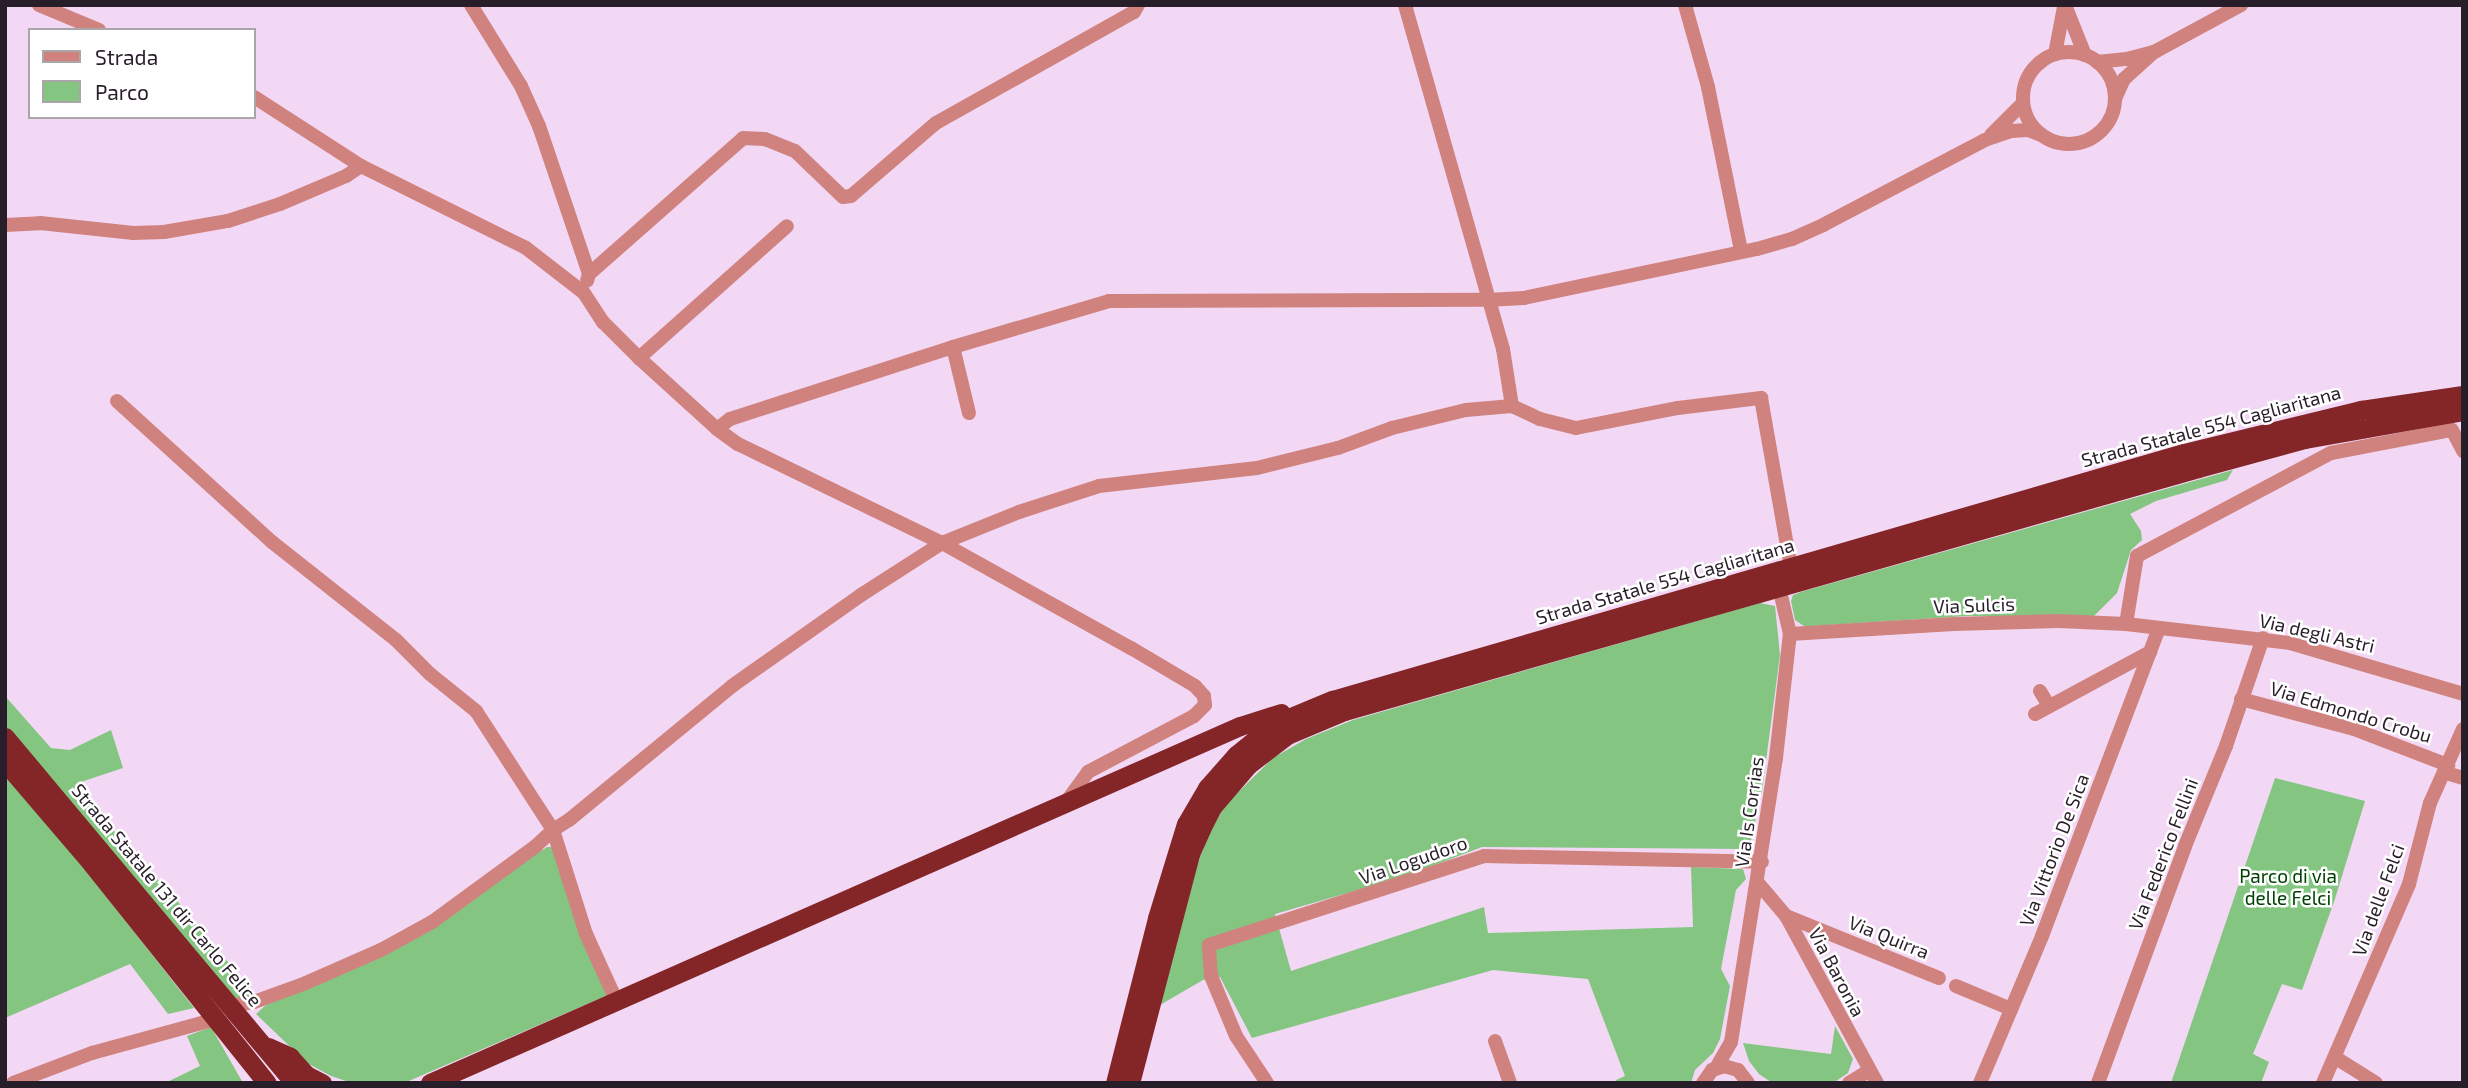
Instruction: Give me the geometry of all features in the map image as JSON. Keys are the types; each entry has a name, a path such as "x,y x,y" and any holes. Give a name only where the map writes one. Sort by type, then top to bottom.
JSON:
{"highway":[{"name":"Strada Statale 554 Cagliaritana","path":"1115,1083 1177,847 1199,800 1236,755 1274,724 1332,700 2226,442 2361,410 2463,395"},
{"name":"Strada Statale 554 Cagliaritana","path":"1129,1083 1195,842 1212,807 1261,753 1287,735 1344,711 2305,439 2463,411"},
{"path":"430,1083 1240,726 1332,700"},
{"name":"Strada Statale 131 dir Carlo Felice","path":"5,737 294,1083"},
{"name":"Strada Statale 131 dir Carlo Felice","path":"5,762 92,864 267,1083"},
{"path":"230,1038 248,1083"},
{"path":"263,1045 290,1057 306,1075 322,1083"}],"street":[{"path":"39,5 94,28"},
{"path":"471,5 522,86 539,126 589,274 584,293"},
{"path":"589,274 743,138 765,139 795,151 842,197 851,196 936,123 1134,12 1138,5"},
{"path":"1405,5 1507,367 1512,406"},
{"path":"1685,5 1708,87 1741,251"},
{"path":"2055,54 2065,5"},
{"path":"2065,5 2091,58 2110,78 2115,100"},
{"path":"717,429 730,419 953,347 1109,301 1524,298 1793,239 1985,141 2011,131 2028,130 2060,143 2086,141 2107,124 2124,79 2156,51 2241,5"},
{"path":"2042,135 2029,121 2023,103 2023,90 2030,73 2043,60 2055,54 2073,52 2091,58 2127,59 2156,51"},
{"path":"256,98 361,166 526,248 584,293 603,322 639,358 717,429 738,444 942,543 1142,654 1195,686 1204,696 1205,705 1194,716 1088,772 1065,805"},
{"path":"1985,141 2023,103"},
{"path":"5,225 40,223 134,233 164,232 228,220 280,204 346,176 361,166"},
{"path":"639,358 787,226"},
{"path":"953,347 969,413"},
{"path":"240,1004 254,1002 306,983 381,950 432,922 536,846 732,686 861,595 942,543 1019,512 1099,486 1257,468 1338,448 1416,422 1466,410 1512,406 1540,419 1576,428 1678,408 1761,397 1791,568"},
{"path":"117,401 272,542 396,640 430,674 477,711 553,830 586,934 603,965 617,1002"},
{"path":"2126,624 2134,563 2143,552 2330,453 2452,430 2463,451"},
{"name":"Via Is Corrias","path":"1703,1083 1716,1068 1731,1042 1762,862 1790,634 1779,587"},
{"name":"Via Sulcis","path":"1790,634 2059,621 2159,628"},
{"name":"Via degli Astri","path":"2159,628 2263,638 2328,652 2463,694"},
{"name":"Via Vittorio De Sica","path":"1980,1083 2042,936 2159,628"},
{"name":"Via Federico Fellini","path":"2098,1083 2263,638"},
{"path":"2035,714 2150,652"},
{"path":"2040,691 2049,706"},
{"name":"Via Edmondo Crobu","path":"2241,699 2354,729 2463,778"},
{"name":"Via delle Felci","path":"2323,1083 2409,884 2430,803 2463,729"},
{"name":"Via Logudoro","path":"1268,1083 1236,1036 1211,976 1209,945 1484,856 1762,862"},
{"name":"Via Baronia","path":"1758,883 1786,916 1872,1077"},
{"name":"Via Quirra","path":"1786,916 1939,978"},
{"path":"1956,986 2011,1009"},
{"path":"13,1083 92,1053 168,1034 209,1020"},
{"path":"1495,1041 1510,1083"},
{"name":"Via Is Corrias","path":"1731,1042 1747,1080"},
{"path":"2336,1058 2376,1083"},
{"path":"1716,1068 1728,1066 1747,1080"},
{"path":"1849,1083 1872,1077"}],"green space":[{"path":"2233,470 2227,480 2156,501 2130,514 2141,531 2142,540 2131,550 2117,593 2094,616 1967,616 1814,626 1804,626 1795,620 1791,601 1793,595 1804,591"},
{"path":"1760,603 1775,606 1780,655 1762,791 1749,849 1482,847 1406,876 1275,914 1291,971 1484,907 1488,933 1693,927 1691,867 1743,869 1746,879 1736,890 1721,969 1730,986 1720,1039 1713,1053 1695,1070 1691,1083 1617,1083 1616,1080 1625,1076 1588,979 1493,970 1252,1038 1220,977 1203,980 1160,1005 1198,862 1211,830 1226,804 1273,758 1306,739 1353,720"},
{"path":"5,696 51,748 70,750 111,730 123,768 78,783 86,800 178,902 256,996 236,1001 5,727"},
{"path":"5,775 79,862 194,1008 168,1014 130,964 5,1018"},
{"name":"Parco di via delle Felci","path":"2275,778 2365,801 2334,902 2302,990 2282,984 2253,1054 2269,1062 2261,1083 2171,1083"},
{"path":"547,847 553,847 608,995 404,1083 352,1083 331,1076 307,1063 256,1014 266,1005 387,952"},
{"path":"1835,1026 1853,1059 1848,1073 1833,1083 1771,1082 1759,1074 1749,1061 1743,1043 1831,1054"},
{"path":"211,1027 243,1083 165,1083 200,1066 187,1036"}]}
